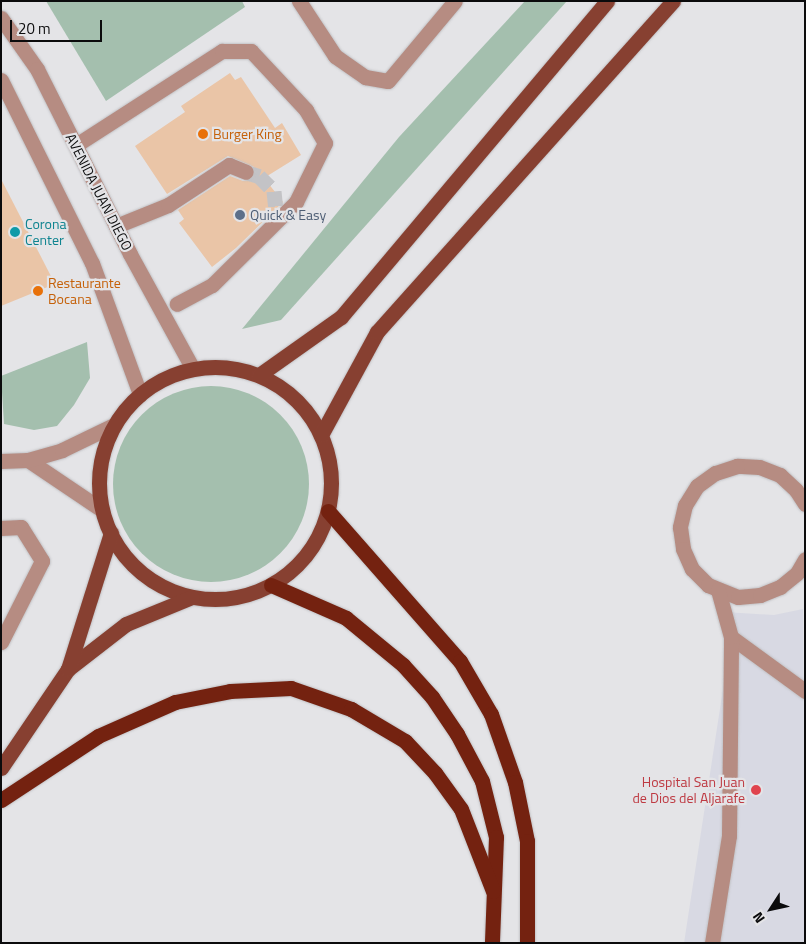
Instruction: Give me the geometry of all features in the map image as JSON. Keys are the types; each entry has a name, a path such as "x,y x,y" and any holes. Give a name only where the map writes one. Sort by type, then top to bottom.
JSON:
{"highway":[{"path":"328,511 460,660 491,714 515,782 527,840 527,943"},
{"path":"272,585 346,618 403,665 432,697 482,781 496,837 492,943"},
{"path":"1,800 98,736 175,702 230,691 291,688 351,709 405,741 435,773 461,809 494,890"}],"main road":[{"path":"258,375 341,318 607,1"},
{"path":"321,435 377,332 673,1"},
{"path":"226,367 258,375 296,399 321,435 332,482 328,511 317,541 297,566 272,585 246,595 220,600 192,597 159,584 131,563 111,533 102,510 99,481 103,452 114,425 140,394 165,378 193,369 226,367"},
{"path":"1,768 68,668 111,533"},
{"path":"68,668 126,624 192,597"}],"street":[{"path":"299,1 335,56 364,77 388,81 455,1"},
{"name":"AVENIDA JUAN DIEGO","path":"1,18 37,69 116,226 193,369"},
{"path":"76,145 222,50 251,51 306,110 325,143 296,202 212,285 177,304"},
{"path":"1,80 92,263 140,394"},
{"path":"116,226 168,205 229,165 246,172"},
{"path":"1,461 28,460 62,450 114,425"},
{"path":"28,460 102,510"},
{"path":"805,504 796,490 780,475 758,467 730,468 715,473 697,486 685,505 680,527 683,549 692,569 718,590 738,596 760,595 801,576 805,559"},
{"path":"1,528 21,526 42,561 1,642"},
{"path":"712,943 729,836 732,637 718,590"},
{"path":"732,637 805,692"}],"shaded area":[{"name":"Hospital San Juan de Dios del Aljarafe","path":"803,609 805,943 684,943 731,637 725,612 774,615"}],"green space":[{"path":"46,1 242,1 245,7 106,101"},
{"path":"525,1 567,1 281,320 242,329 399,137"},
{"path":"87,342 90,378 74,405 57,426 34,430 4,424 1,376"},
{"path":"201,386 221,386 248,393 273,408 287,422 302,447 309,474 309,494 302,521 287,546 273,560 248,575 239,578 221,582 201,582 174,575 149,560 135,546 120,521 117,512 113,494 113,474 120,447 135,422 149,408 174,393 183,390"}],"building":[{"path":"230,73 235,80 241,77 275,128 282,123 301,155 264,178 283,202 236,248 212,267 179,223 184,219 178,210 230,176 243,181 251,180 255,175 254,167 228,156 167,194 135,146 185,112 181,106"},
{"name":"Corona Center","path":"1,179 55,284 1,306"}],"tunnel":[{"path":"246,172 259,176 274,191 277,221"}],"place":[{"name":"Burger King","path":"203,134"},
{"name":"Quick & Easy","path":"240,215"},
{"name":"Corona Center","path":"15,232"},
{"name":"Restaurante Bocana","path":"38,291"},
{"name":"Hospital San Juan de Dios del Aljarafe","path":"756,790"}]}
